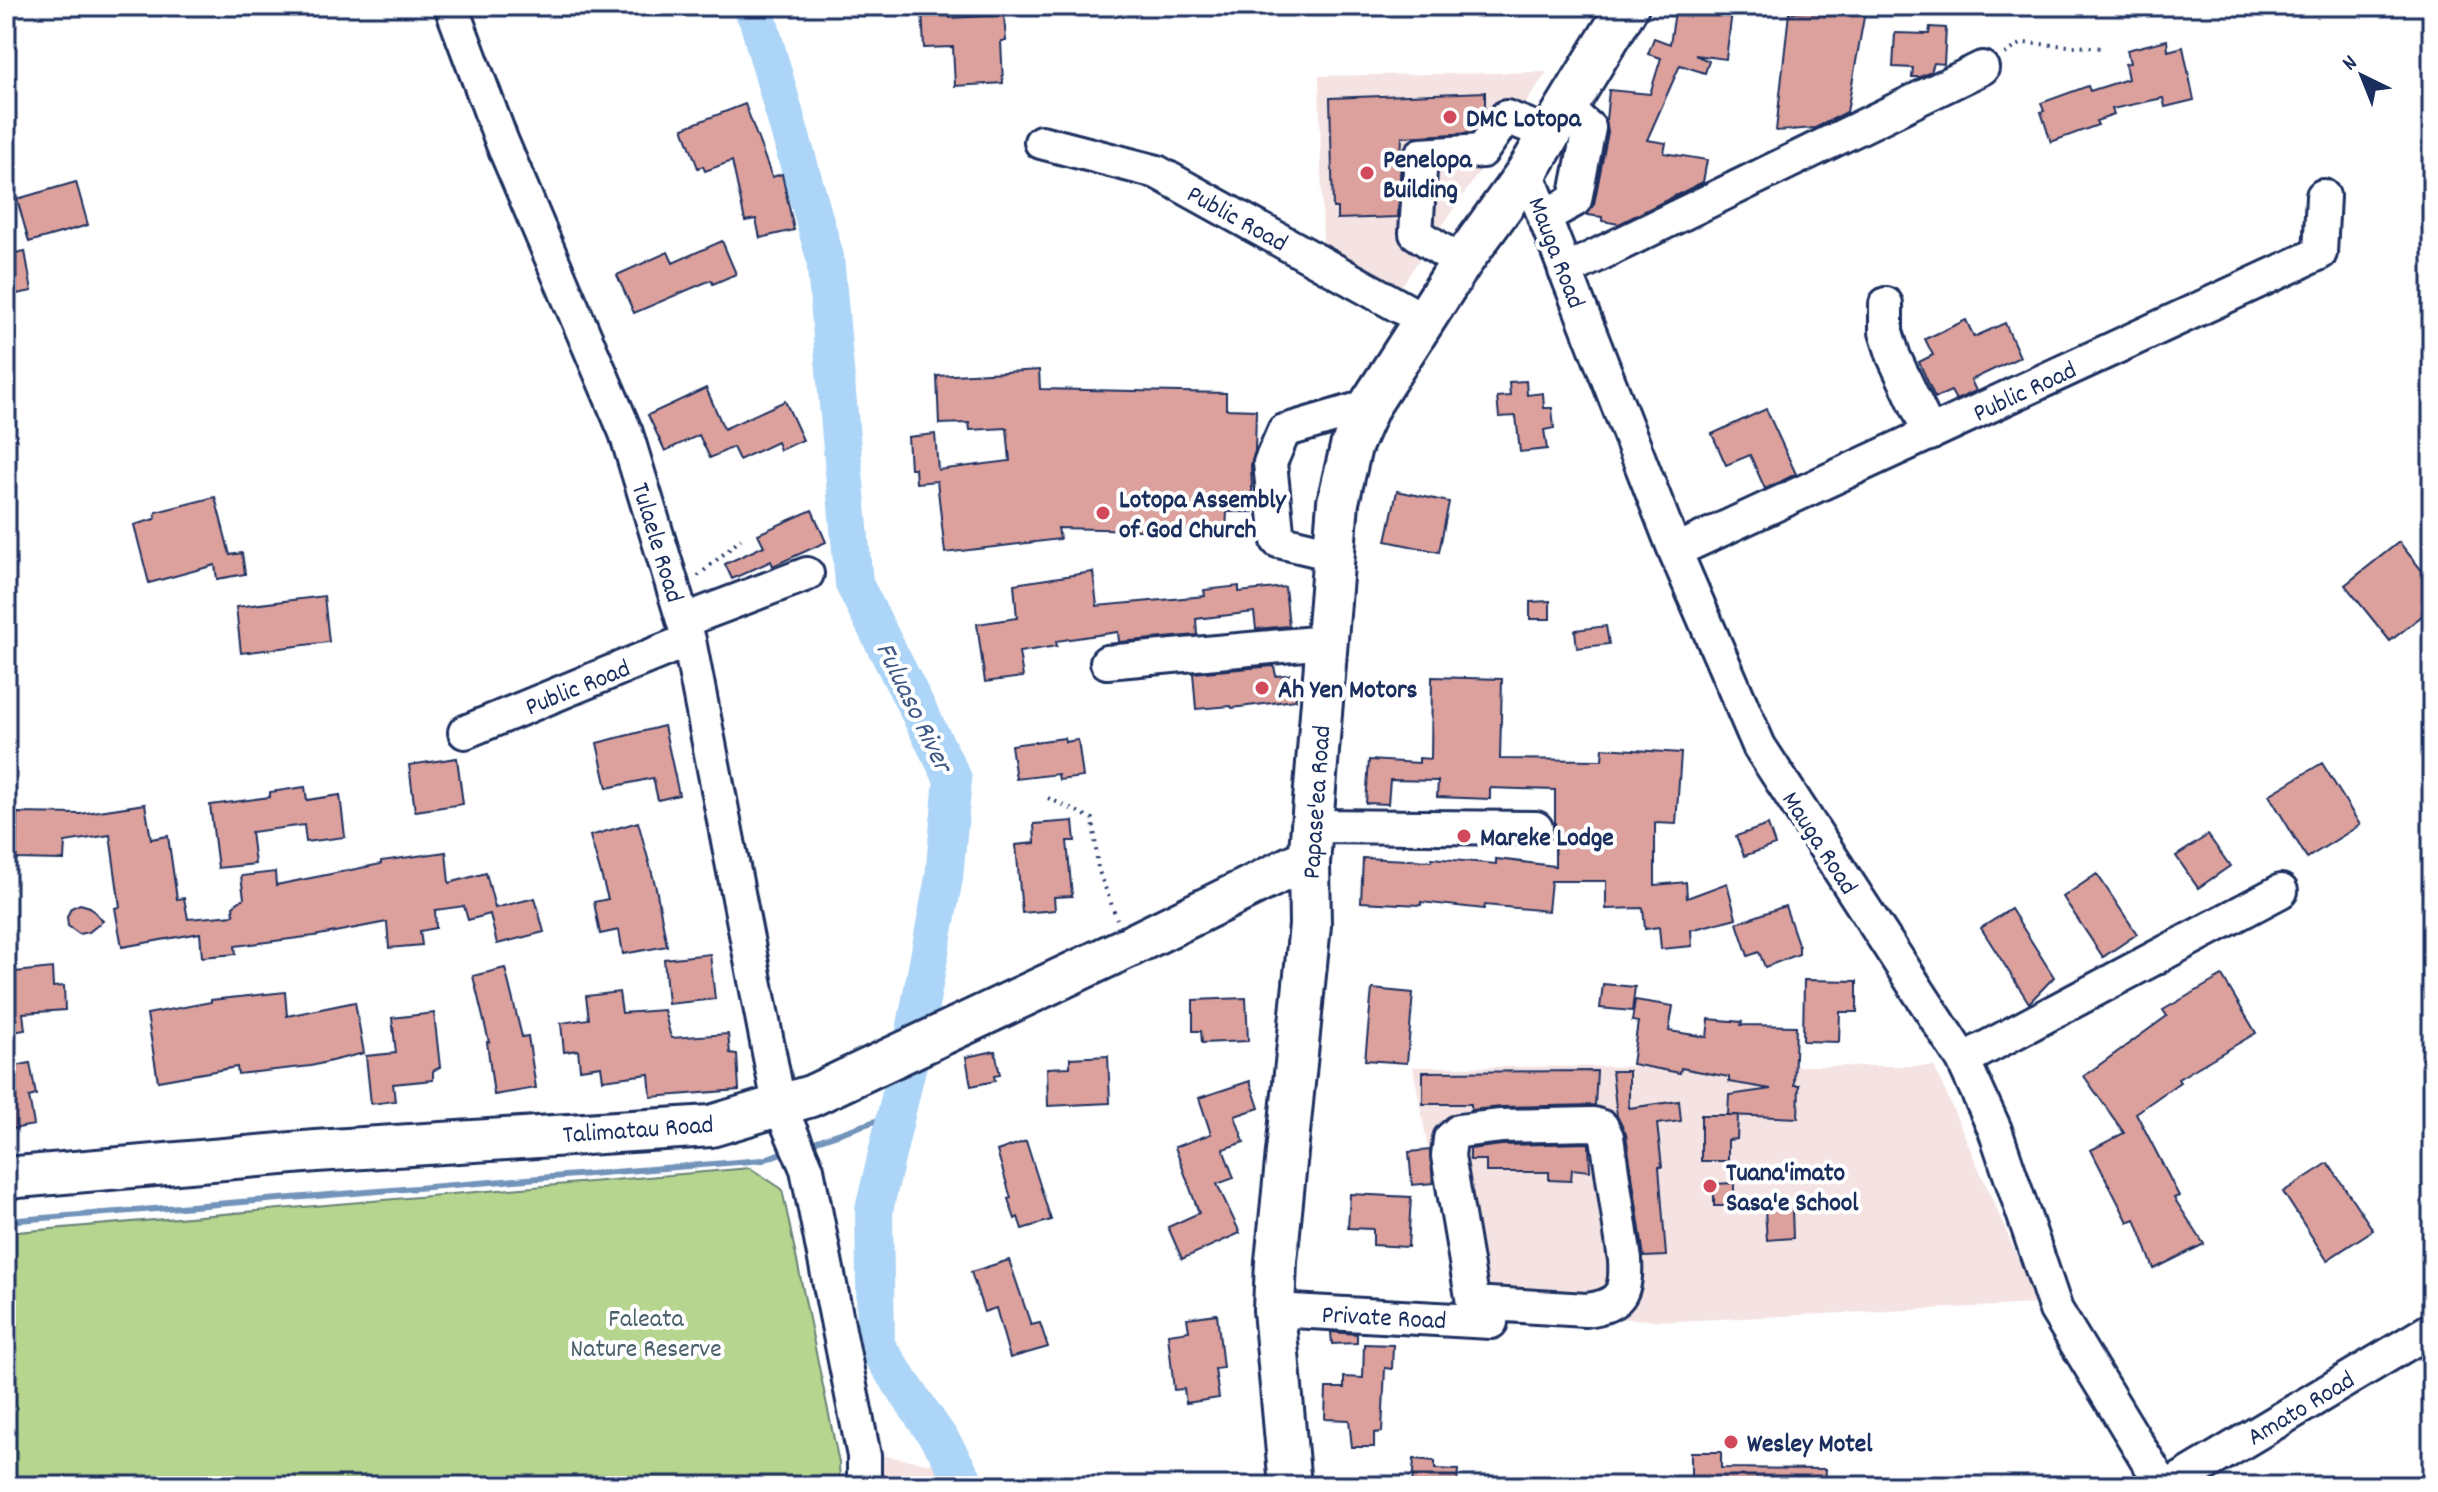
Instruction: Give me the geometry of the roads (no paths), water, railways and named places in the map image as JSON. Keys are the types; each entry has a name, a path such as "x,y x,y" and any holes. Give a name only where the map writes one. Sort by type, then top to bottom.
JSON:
{"main road":[{"name":"Papase'ea Road","path":"1290,1486 1274,1310 1277,1245 1310,925 1310,842 1338,502 1351,447 1369,406 1461,263 1527,172 1628,6"},
{"name":"Talimatau Road","path":"6,1178 362,1148 711,1126 811,1096 1128,947 1310,842"}],"street":[{"name":"Tulaele Road","path":"451,6 502,142 626,433 682,619 779,1104 807,1169 864,1456 864,1486"},
{"path":"1565,271 1982,68"},
{"path":"1461,263 1416,233 1421,155 1482,151 1506,117 1589,128 1575,200 1544,217"},
{"name":"Public Road","path":"1041,142 1157,172 1424,320"},
{"name":"Mauga Road","path":"1527,172 1675,551 1759,746 1963,1060 1995,1130 2056,1310 2166,1486"},
{"name":"Public Road","path":"1675,551 2320,253 2323,196"},
{"path":"1886,304 1886,332 1894,357 1930,434"},
{"path":"1333,554 1278,541 1270,463 1284,431 1369,406"},
{"name":"Public Road","path":"465,732 682,619 807,574"},
{"path":"1107,662 1326,642"},
{"path":"1310,842 1536,828"},
{"path":"1963,1060 2281,891"},
{"name":"Private Road","path":"1274,1310 1479,1316 1603,1308 1623,1292 1626,1278 1607,1137 1602,1127 1593,1124 1501,1126 1459,1131 1450,1139 1448,1156 1479,1316"},
{"name":"Amato Road","path":"2166,1486 2432,1329"}],"waterway":[{"name":"Fuluaso River","path":"751,6 758,20 825,257 854,584 953,779 944,878 913,1042 874,1210 876,1346 946,1449 967,1486"},
{"path":"814,1142 896,1114"},
{"path":"6,1221 763,1160 781,1153"}],"place":[{"name":"DMC Lotopa","path":"1450,117"},
{"name":"Penelopa Building","path":"1367,173"},
{"name":"Lotopa Assembly of God Church","path":"1103,513"},
{"name":"Ah Yen Motors","path":"1262,688"},
{"name":"Mareke Lodge","path":"1464,836"},
{"name":"Tuana'imato Sasa'e School","path":"1710,1186"},
{"name":"Wesley Motel","path":"1731,1442"}],"park label":[{"name":"Faleata Nature Reserve","path":"646,1332"}]}
